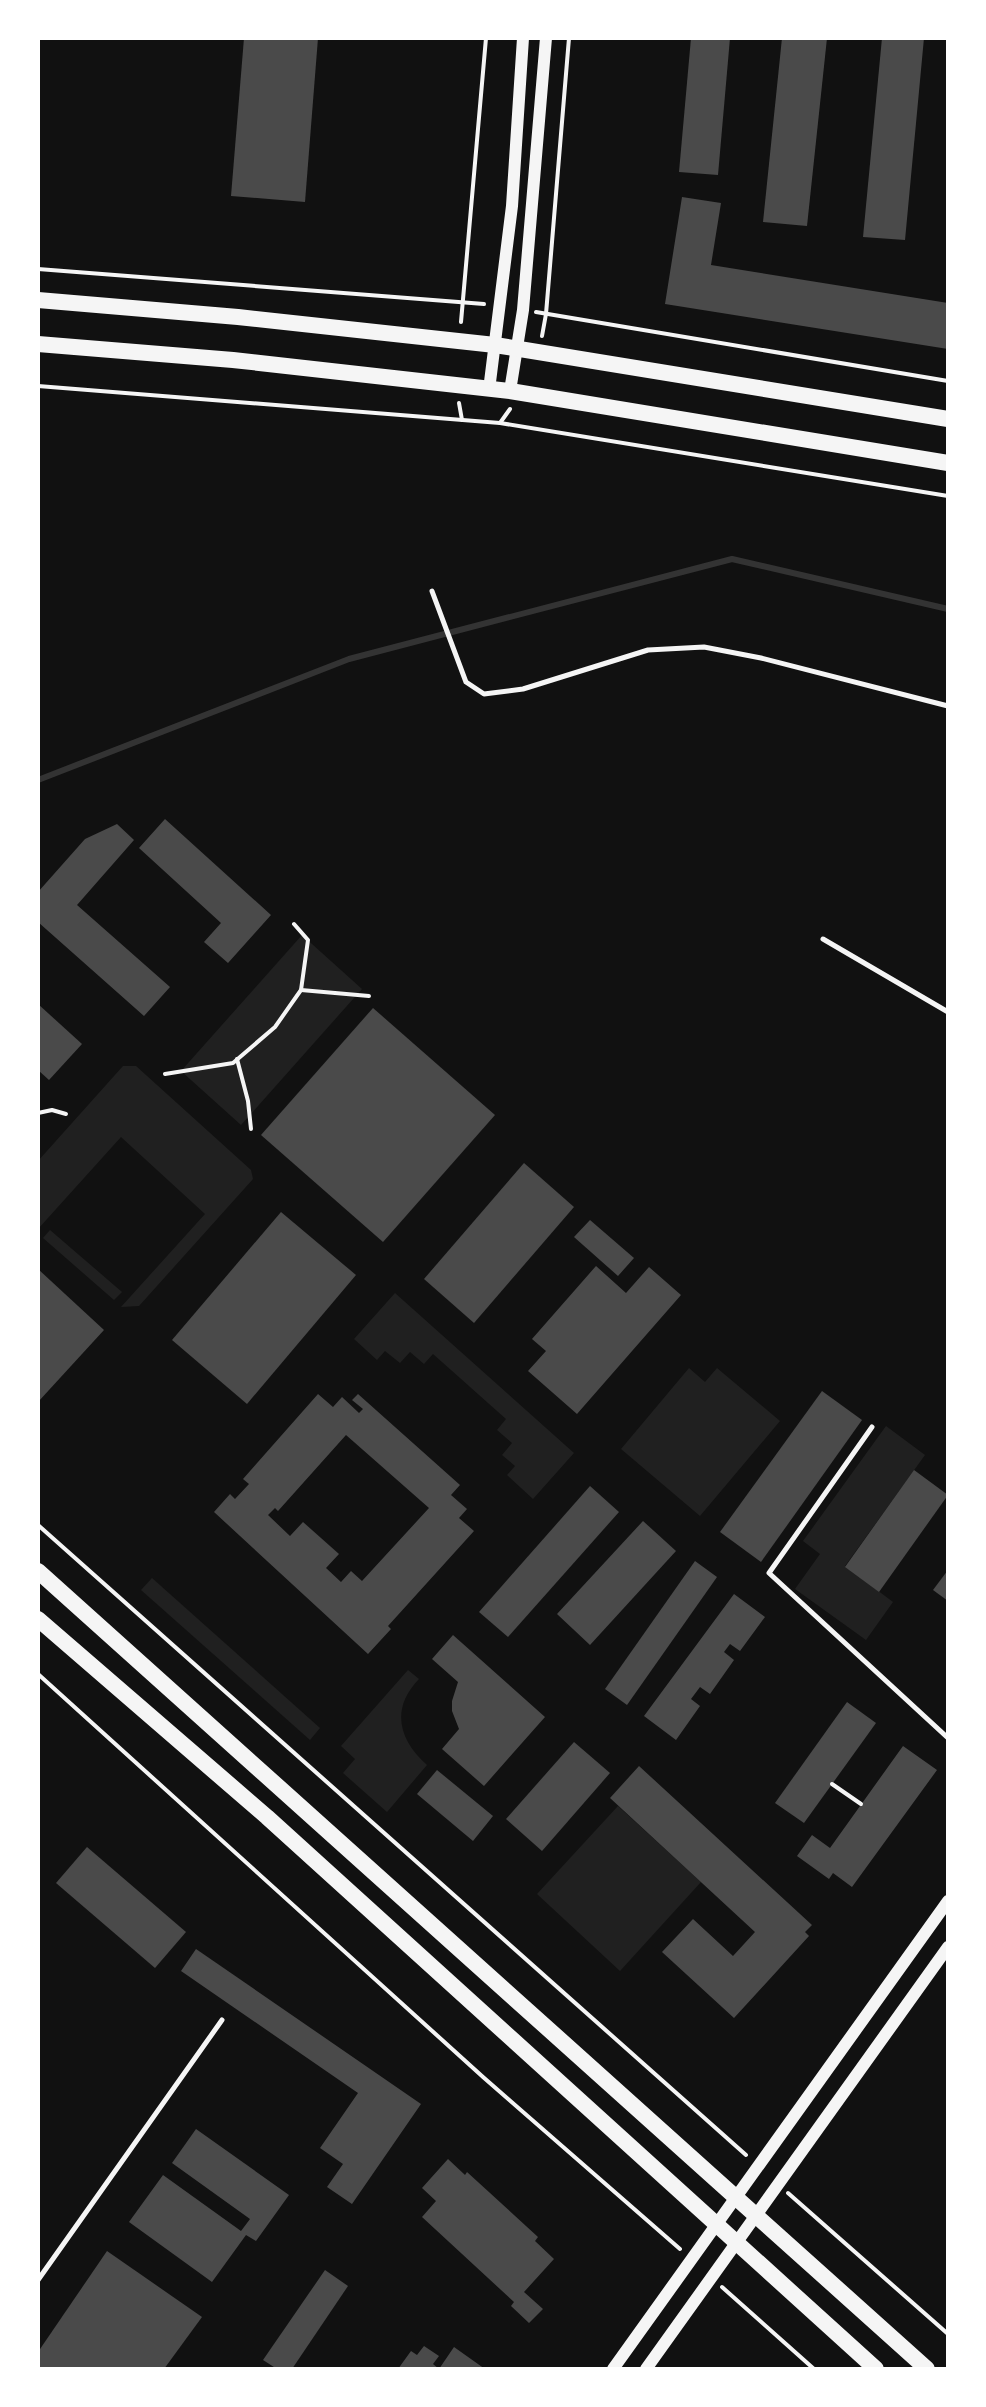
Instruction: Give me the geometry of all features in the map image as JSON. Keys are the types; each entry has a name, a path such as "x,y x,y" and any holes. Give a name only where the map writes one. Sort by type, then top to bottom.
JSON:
{"main road":[{"path":"38,300 238,317 495,345 948,419"},
{"path":"38,344 233,360 516,392 948,463"},
{"path":"38,1571 927,2369"},
{"path":"38,1619 267,1817 876,2369"}],"street":[{"path":"489,390 512,206 523,38"},
{"path":"516,392 517,348 526,281 546,38"},
{"path":"613,2369 948,1901"},
{"path":"646,2369 948,1947"}],"lane":[{"path":"432,591 466,682 484,694 523,689 648,650 704,647 761,658 948,706"},
{"path":"823,939 948,1012"},
{"path":"872,1427 769,1573 948,1738"},
{"path":"38,2280 222,2020"}],"path":[{"path":"458,341 464,303 486,38"},
{"path":"538,352 546,314 569,38"},
{"path":"456,385 462,420"},
{"path":"38,386 500,423 948,496"},
{"path":"500,423 516,392"},
{"path":"165,1074 233,1063 275,1027 301,990 308,940 294,924"},
{"path":"301,990 369,996"},
{"path":"237,1059 248,1101 251,1129"},
{"path":"38,1113 52,1110 66,1114"},
{"path":"38,1525 758,2166"},
{"path":"38,1674 483,2077 692,2259"},
{"path":"832,1784 861,1804"},
{"path":"779,2184 948,2334"},
{"path":"711,2278 814,2369"}],"shaded area":[{"path":"302,935 362,989 241,1125 181,1071"},
{"path":"123,1066 136,1066 251,1170 253,1179 139,1306 121,1307 205,1214 121,1137 38,1229 38,1161"},
{"path":"50,1230 122,1292 114,1300 43,1238"},
{"path":"395,1293 574,1453 533,1499 507,1475 515,1466 502,1455 512,1443 497,1430 506,1419 433,1354 424,1364 410,1352 400,1363 385,1351 377,1360 354,1339"},
{"path":"689,1368 705,1382 717,1368 780,1421 700,1516 621,1449"},
{"path":"886,1426 925,1455 845,1566 893,1602 866,1640 795,1589 820,1554 803,1541"},
{"path":"152,1578 320,1728 310,1740 141,1590"},
{"path":"408,1670 419,1679 404,1702 402,1724 410,1745 427,1765 387,1812 343,1773 355,1759 341,1746"},
{"path":"618,1806 701,1882 620,1971 537,1894"}],"building":[{"path":"244,38 318,38 305,202 231,196"},
{"path":"691,38 730,38 718,175 679,172"},
{"path":"782,38 827,38 807,226 763,222"},
{"path":"882,38 924,38 905,240 863,237"},
{"path":"682,197 721,203 711,265 948,303 948,349 665,304"},
{"path":"165,819 271,915 228,963 204,942 221,923 139,848"},
{"path":"117,824 134,840 77,905 170,987 144,1016 38,922 38,892 85,839"},
{"path":"38,1004 82,1044 49,1080 38,1070"},
{"path":"373,1008 495,1115 383,1242 261,1135"},
{"path":"524,1163 574,1207 474,1323 424,1279"},
{"path":"281,1212 356,1275 247,1404 172,1340"},
{"path":"590,1220 634,1258 618,1276 574,1237"},
{"path":"596,1266 626,1293 649,1267 681,1295 577,1414 528,1371 546,1351 532,1339"},
{"path":"38,1269 104,1330 38,1402"},
{"path":"822,1391 862,1420 761,1562 720,1532"},
{"path":"318,1394 333,1407 342,1397 359,1413 363,1409 352,1400 358,1394 460,1485 451,1495 467,1509 459,1518 474,1531 388,1626 391,1629 368,1654 214,1512 230,1494 235,1499 249,1484 243,1479","holes":["346,1435 429,1508 362,1581 351,1571 341,1582 326,1568 339,1554 303,1522 290,1536 268,1515 275,1508 278,1511"]},
{"path":"914,1470 948,1495 879,1592 845,1567"},
{"path":"590,1486 619,1512 508,1637 479,1612"},
{"path":"643,1521 676,1551 590,1645 557,1614"},
{"path":"695,1561 717,1577 627,1705 605,1689"},
{"path":"948,1570 948,1601 933,1590"},
{"path":"734,1594 765,1617 740,1651 730,1644 724,1652 734,1660 710,1694 700,1687 691,1699 700,1706 676,1740 644,1716"},
{"path":"453,1635 545,1717 484,1786 442,1749 459,1729 452,1711 458,1682 432,1659"},
{"path":"847,1702 876,1723 804,1823 775,1803"},
{"path":"574,1742 610,1773 542,1851 506,1819"},
{"path":"903,1746 937,1770 852,1887 833,1873 829,1879 797,1856 812,1835 830,1848"},
{"path":"639,1766 812,1925 805,1932 809,1936 734,2018 662,1952 693,1919 733,1956 755,1932 610,1798"},
{"path":"437,1770 493,1816 473,1841 417,1794"},
{"path":"87,1847 186,1932 155,1968 56,1883"},
{"path":"196,1949 421,2104 352,2204 327,2187 343,2164 320,2148 358,2093 181,1971"},
{"path":"196,2129 289,2195 256,2241 246,2235 212,2282 129,2222 163,2175 241,2231 250,2219 172,2163"},
{"path":"448,2159 465,2175 467,2172 538,2237 535,2241 554,2259 524,2292 543,2309 529,2323 511,2306 514,2302 422,2217 436,2201 422,2188"},
{"path":"107,2251 202,2317 164,2369 38,2369 38,2352"},
{"path":"325,2270 348,2286 292,2369 277,2369 263,2360"},
{"path":"424,2346 439,2356 433,2364 439,2369 398,2369 411,2351 417,2355"},
{"path":"454,2347 485,2369 439,2369"}],"waterway":[{"path":"38,780 349,659 732,559 948,609"}]}
